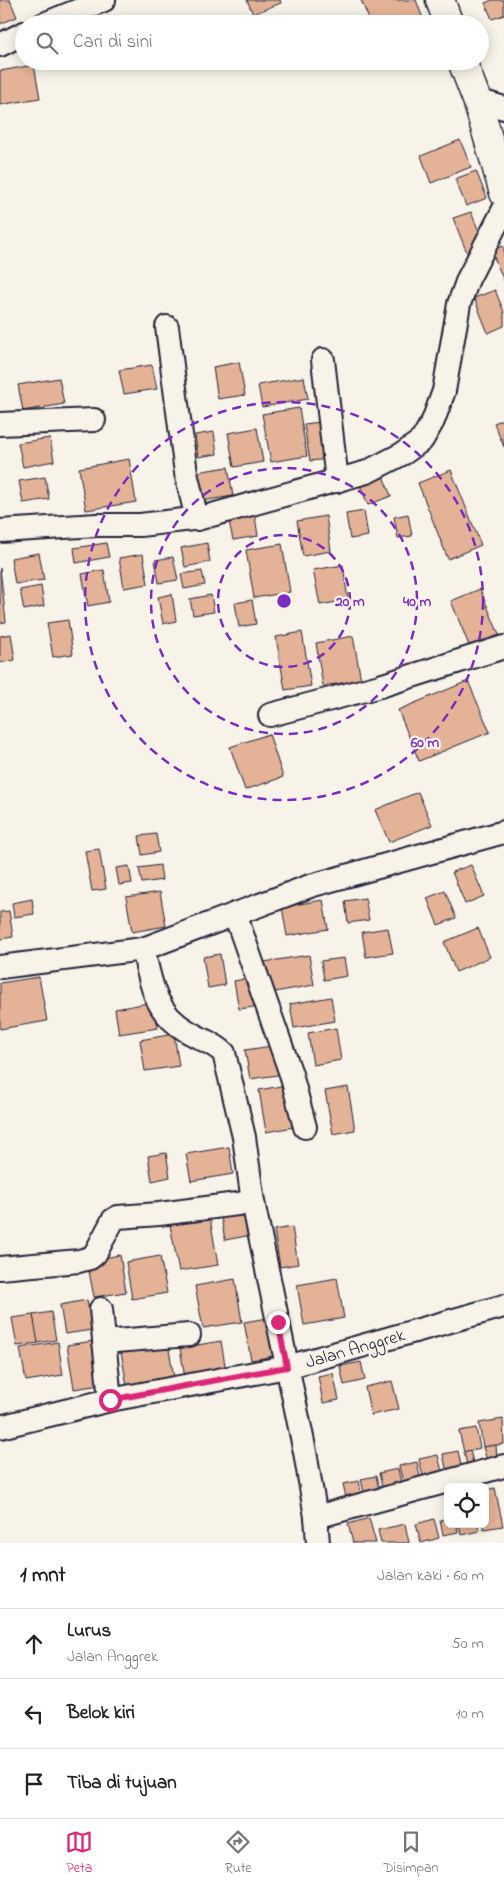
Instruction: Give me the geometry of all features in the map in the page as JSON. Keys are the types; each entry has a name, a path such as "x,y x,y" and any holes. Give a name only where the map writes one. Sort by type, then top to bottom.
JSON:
{"street":[{"path":"66,15 104,0"},
{"path":"440,0 445,15"},
{"path":"0,45 15,38"},
{"path":"465,70 477,100 504,193"},
{"path":"477,100 504,108"},
{"path":"0,531 97,525 140,525 197,519 367,472 404,453 422,440 433,422 444,391 459,304 468,279 504,210"},
{"path":"167,327 186,473 197,519"},
{"path":"323,360 337,481"},
{"path":"0,424 94,420"},
{"path":"270,715 380,686 504,647"},
{"path":"0,967 143,949 310,886 504,832"},
{"path":"235,914 290,1074 305,1127"},
{"path":"143,949 152,991 170,1019 192,1034 217,1046 224,1053 244,1137 253,1202 300,1427 316,1517 318,1543"},
{"path":"0,1268 79,1262 90,1258 95,1254 113,1220 118,1217 159,1214 253,1202"},
{"name":"Jalan Anggrek","path":"0,1427 110,1400 287,1367 504,1306"},
{"path":"101,1309 110,1400"},
{"path":"104,1342 189,1335"},
{"path":"316,1517 504,1466"}],"building":[{"path":"0,0 10,0 16,15 15,18 0,24"},
{"path":"247,0 280,0 281,3 253,14"},
{"path":"361,0 416,0 422,15 367,15"},
{"path":"492,0 504,0 504,15 492,19 485,3"},
{"path":"15,68 15,70 35,70 40,98 0,105 0,71"},
{"path":"460,140 471,167 431,183 421,156"},
{"path":"476,171 487,198 466,206 455,179"},
{"path":"471,212 485,246 467,253 453,218"},
{"path":"503,246 504,248 504,281 491,250"},
{"path":"495,290 504,312 504,326 488,333 474,298"},
{"path":"239,362 245,395 218,399 213,367"},
{"path":"152,365 157,389 124,394 119,370"},
{"path":"304,377 308,399 262,407 258,385"},
{"path":"59,378 64,404 23,411 18,385"},
{"path":"299,408 307,456 271,462 262,414"},
{"path":"504,419 504,447 494,423"},
{"path":"321,422 328,459 310,461 304,424"},
{"path":"257,428 263,462 234,467 228,433"},
{"path":"214,432 217,454 198,457 195,435"},
{"path":"50,438 54,461 23,467 18,443"},
{"path":"129,459 136,502 86,510 79,468"},
{"path":"228,467 233,496 201,501 196,472"},
{"path":"451,470 481,545 448,559 418,483"},
{"path":"383,476 391,496 368,505 360,485"},
{"path":"45,477 49,499 23,503 19,481"},
{"path":"364,511 368,536 350,539 346,514"},
{"path":"408,514 412,536 398,538 394,517"},
{"path":"255,516 258,536 233,540 229,521"},
{"path":"326,516 331,551 303,556 297,521"},
{"path":"106,543 109,557 76,563 74,548"},
{"path":"207,543 210,562 185,567 181,548"},
{"path":"282,544 290,592 254,598 246,550"},
{"path":"39,553 44,580 15,584 11,558"},
{"path":"143,554 148,584 124,588 119,558"},
{"path":"173,557 178,580 159,583 155,560"},
{"path":"343,565 348,600 320,605 313,570"},
{"path":"0,568 6,622 0,623"},
{"path":"104,570 109,602 88,606 82,574"},
{"path":"202,571 205,585 184,589 181,574"},
{"path":"41,586 44,606 24,610 20,590"},
{"path":"480,589 500,637 470,648 451,601"},
{"path":"172,594 176,621 163,624 158,597"},
{"path":"211,595 214,612 193,615 190,599"},
{"path":"252,600 256,624 239,627 235,603"},
{"path":"68,620 73,654 53,657 47,623"},
{"path":"302,632 311,686 285,690 276,637"},
{"path":"11,634 15,660 0,663 0,636"},
{"path":"353,636 361,680 323,686 316,643"},
{"path":"468,681 490,732 419,761 398,710"},
{"path":"269,734 283,777 245,790 230,747"},
{"path":"418,792 432,825 389,842 375,810"},
{"path":"156,834 159,852 142,855 139,836"},
{"path":"99,849 106,889 92,891 85,851"},
{"path":"160,865 162,880 142,883 139,868"},
{"path":"471,865 484,896 465,904 452,872"},
{"path":"129,866 132,883 119,885 116,868"},
{"path":"445,891 456,918 438,925 427,898"},
{"path":"160,892 166,926 132,932 126,897"},
{"path":"365,898 369,920 348,923 345,901"},
{"path":"32,899 34,914 14,917 12,903"},
{"path":"323,900 328,929 287,936 282,907"},
{"path":"9,911 13,937 0,939 0,912"},
{"path":"388,928 393,953 366,957 362,932"},
{"path":"478,928 490,957 456,972 444,942"},
{"path":"220,954 225,985 208,988 203,957"},
{"path":"309,955 314,985 269,993 264,962"},
{"path":"344,958 347,976 324,980 321,961"},
{"path":"39,977 47,1021 0,1029 0,983"},
{"path":"255,977 260,1006 239,1009 234,981"},
{"path":"331,997 335,1021 294,1028 290,1004"},
{"path":"154,1002 158,1028 119,1034 115,1009"},
{"path":"336,1028 341,1060 313,1065 308,1033"},
{"path":"174,1034 179,1066 145,1071 140,1040"},
{"path":"279,1045 284,1074 250,1079 245,1050"},
{"path":"292,1084 299,1126 266,1132 259,1090"},
{"path":"348,1087 355,1130 333,1134 325,1091"},
{"path":"229,1147 233,1174 191,1181 186,1154"},
{"path":"166,1153 170,1177 152,1181 148,1156"},
{"path":"247,1206 252,1235 225,1240 220,1211"},
{"path":"210,1218 218,1265 179,1271 170,1225"},
{"path":"292,1227 298,1264 280,1267 274,1230"},
{"path":"120,1255 126,1292 94,1297 87,1261"},
{"path":"160,1256 167,1293 132,1299 126,1262"},
{"path":"337,1278 344,1318 304,1325 297,1285"},
{"path":"235,1279 242,1322 203,1328 195,1286"},
{"path":"87,1300 92,1330 65,1334 60,1305"},
{"path":"51,1312 56,1340 37,1343 33,1315"},
{"path":"33,1315 38,1343 17,1346 12,1318"},
{"path":"268,1318 274,1356 251,1360 244,1322"},
{"path":"93,1341 100,1385 74,1389 67,1345"},
{"path":"221,1341 226,1371 185,1378 180,1348"},
{"path":"58,1342 63,1375 26,1381 20,1348"},
{"path":"168,1344 174,1378 127,1386 121,1352"},
{"path":"361,1362 365,1380 344,1385 340,1366"},
{"path":"333,1373 339,1400 323,1403 318,1376"},
{"path":"392,1381 399,1409 371,1415 365,1387"},
{"path":"503,1419 504,1444 483,1447 479,1423"},
{"path":"476,1428 480,1448 464,1452 459,1431"},
{"path":"496,1445 497,1461 488,1464 483,1447"},
{"path":"470,1450 474,1467 468,1469 464,1452"},
{"path":"458,1451 462,1470 447,1473 443,1454"},
{"path":"438,1455 443,1476 424,1481 419,1459"},
{"path":"417,1462 421,1482 404,1486 399,1466"},
{"path":"398,1469 402,1488 383,1492 379,1473"},
{"path":"376,1476 380,1494 365,1497 361,1479"},
{"path":"359,1481 362,1498 347,1502 343,1484"},
{"path":"495,1488 503,1526 484,1529 489,1528 489,1489"},
{"path":"369,1518 376,1543 353,1543 348,1524"},
{"path":"434,1519 439,1538 421,1543 416,1524"},
{"path":"444,1519 444,1528 458,1528 458,1532 443,1535 440,1520"},
{"path":"405,1524 409,1543 381,1543 378,1530"},
{"path":"460,1528 479,1528 479,1531 461,1535"}],"route":[{"path":"110,1400 287,1367 278,1322"}]}
